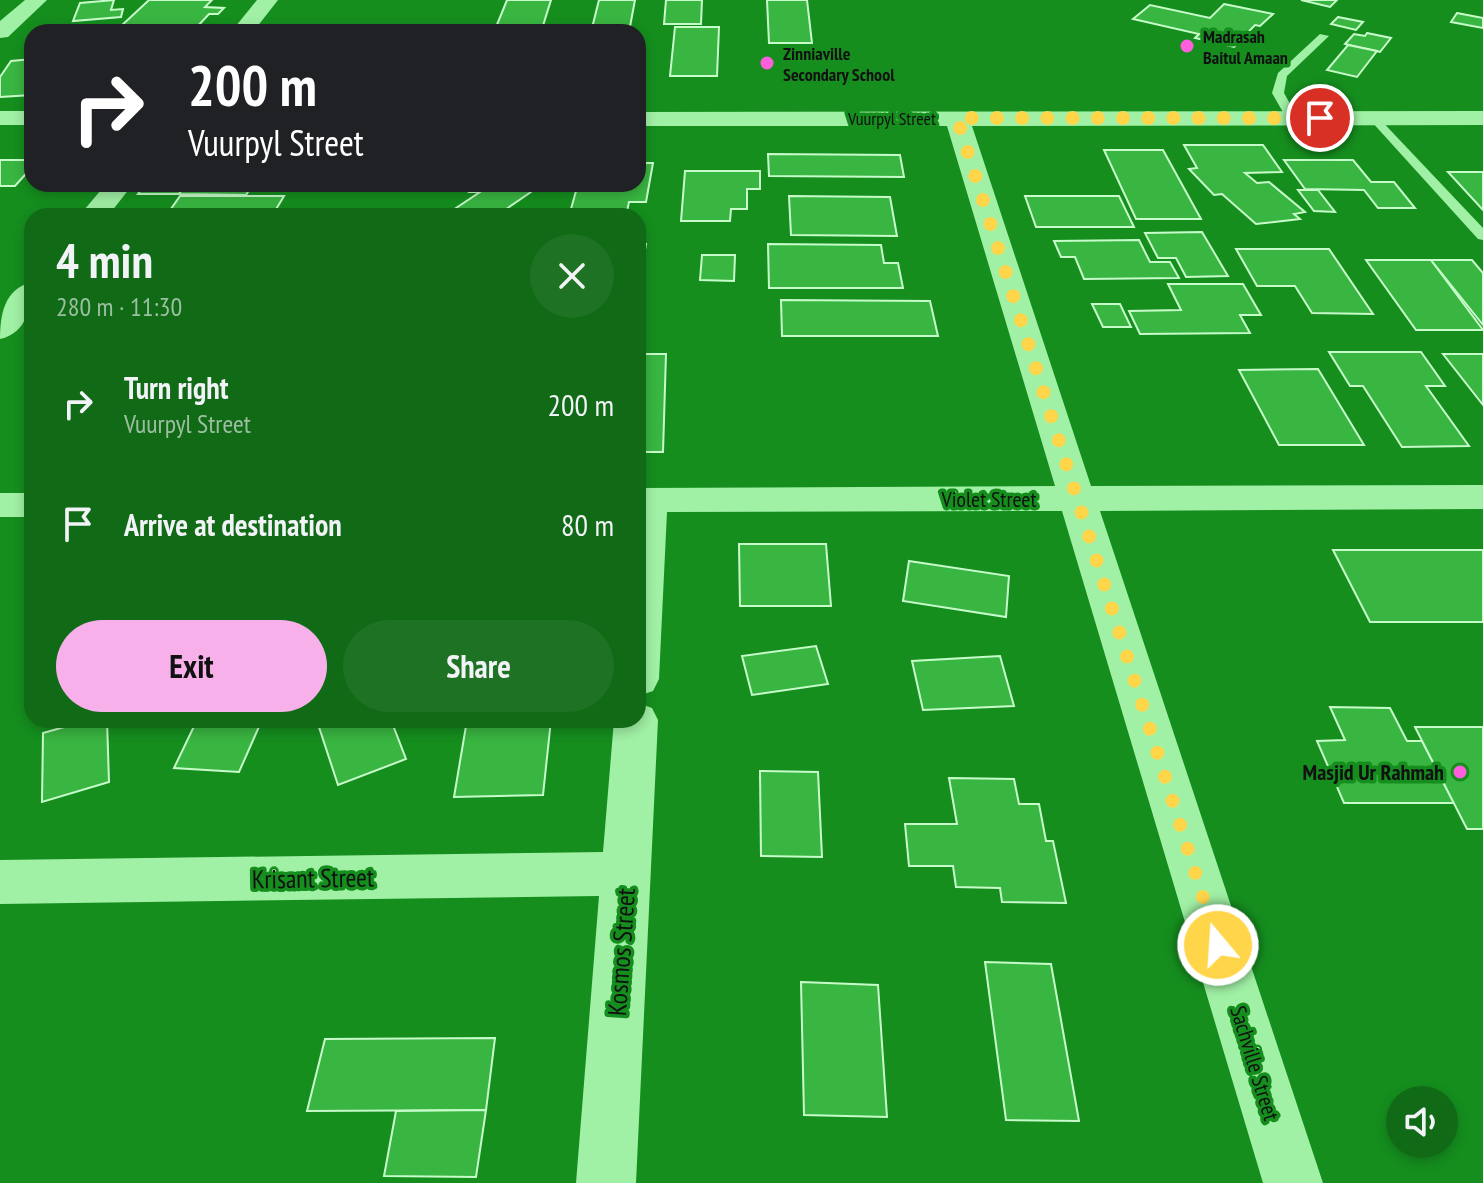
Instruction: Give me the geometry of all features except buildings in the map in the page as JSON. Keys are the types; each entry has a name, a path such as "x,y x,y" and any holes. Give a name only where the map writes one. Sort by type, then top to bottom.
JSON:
{"street":[{"path":"0,32 37,0"},
{"path":"248,24 268,0"},
{"path":"0,118 24,118"},
{"name":"Sachville Street","path":"957,118 1293,1183"},
{"name":"Vuurpyl Street","path":"646,119 1483,118"},
{"path":"100,208 113,192"},
{"path":"0,330 24,301"},
{"name":"Violet Street","path":"646,500 1483,497"},
{"path":"0,505 24,505"},
{"name":"Kosmos Street","path":"606,1183 635,728"},
{"name":"Krisant Street","path":"0,882 626,874"}],"lane":[{"path":"1292,118 1278,93 1282,75 1324,36"},
{"path":"1375,118 1483,236"}],"place":[{"name":"Madrasah Baitul Amaan","path":"1187,46"},
{"name":"Zinniaville Secondary School","path":"767,63"},
{"name":"Masjid Ur Rahmah","path":"1460,772"}],"route":[{"path":"1218,945 957,118 1320,118"}]}
